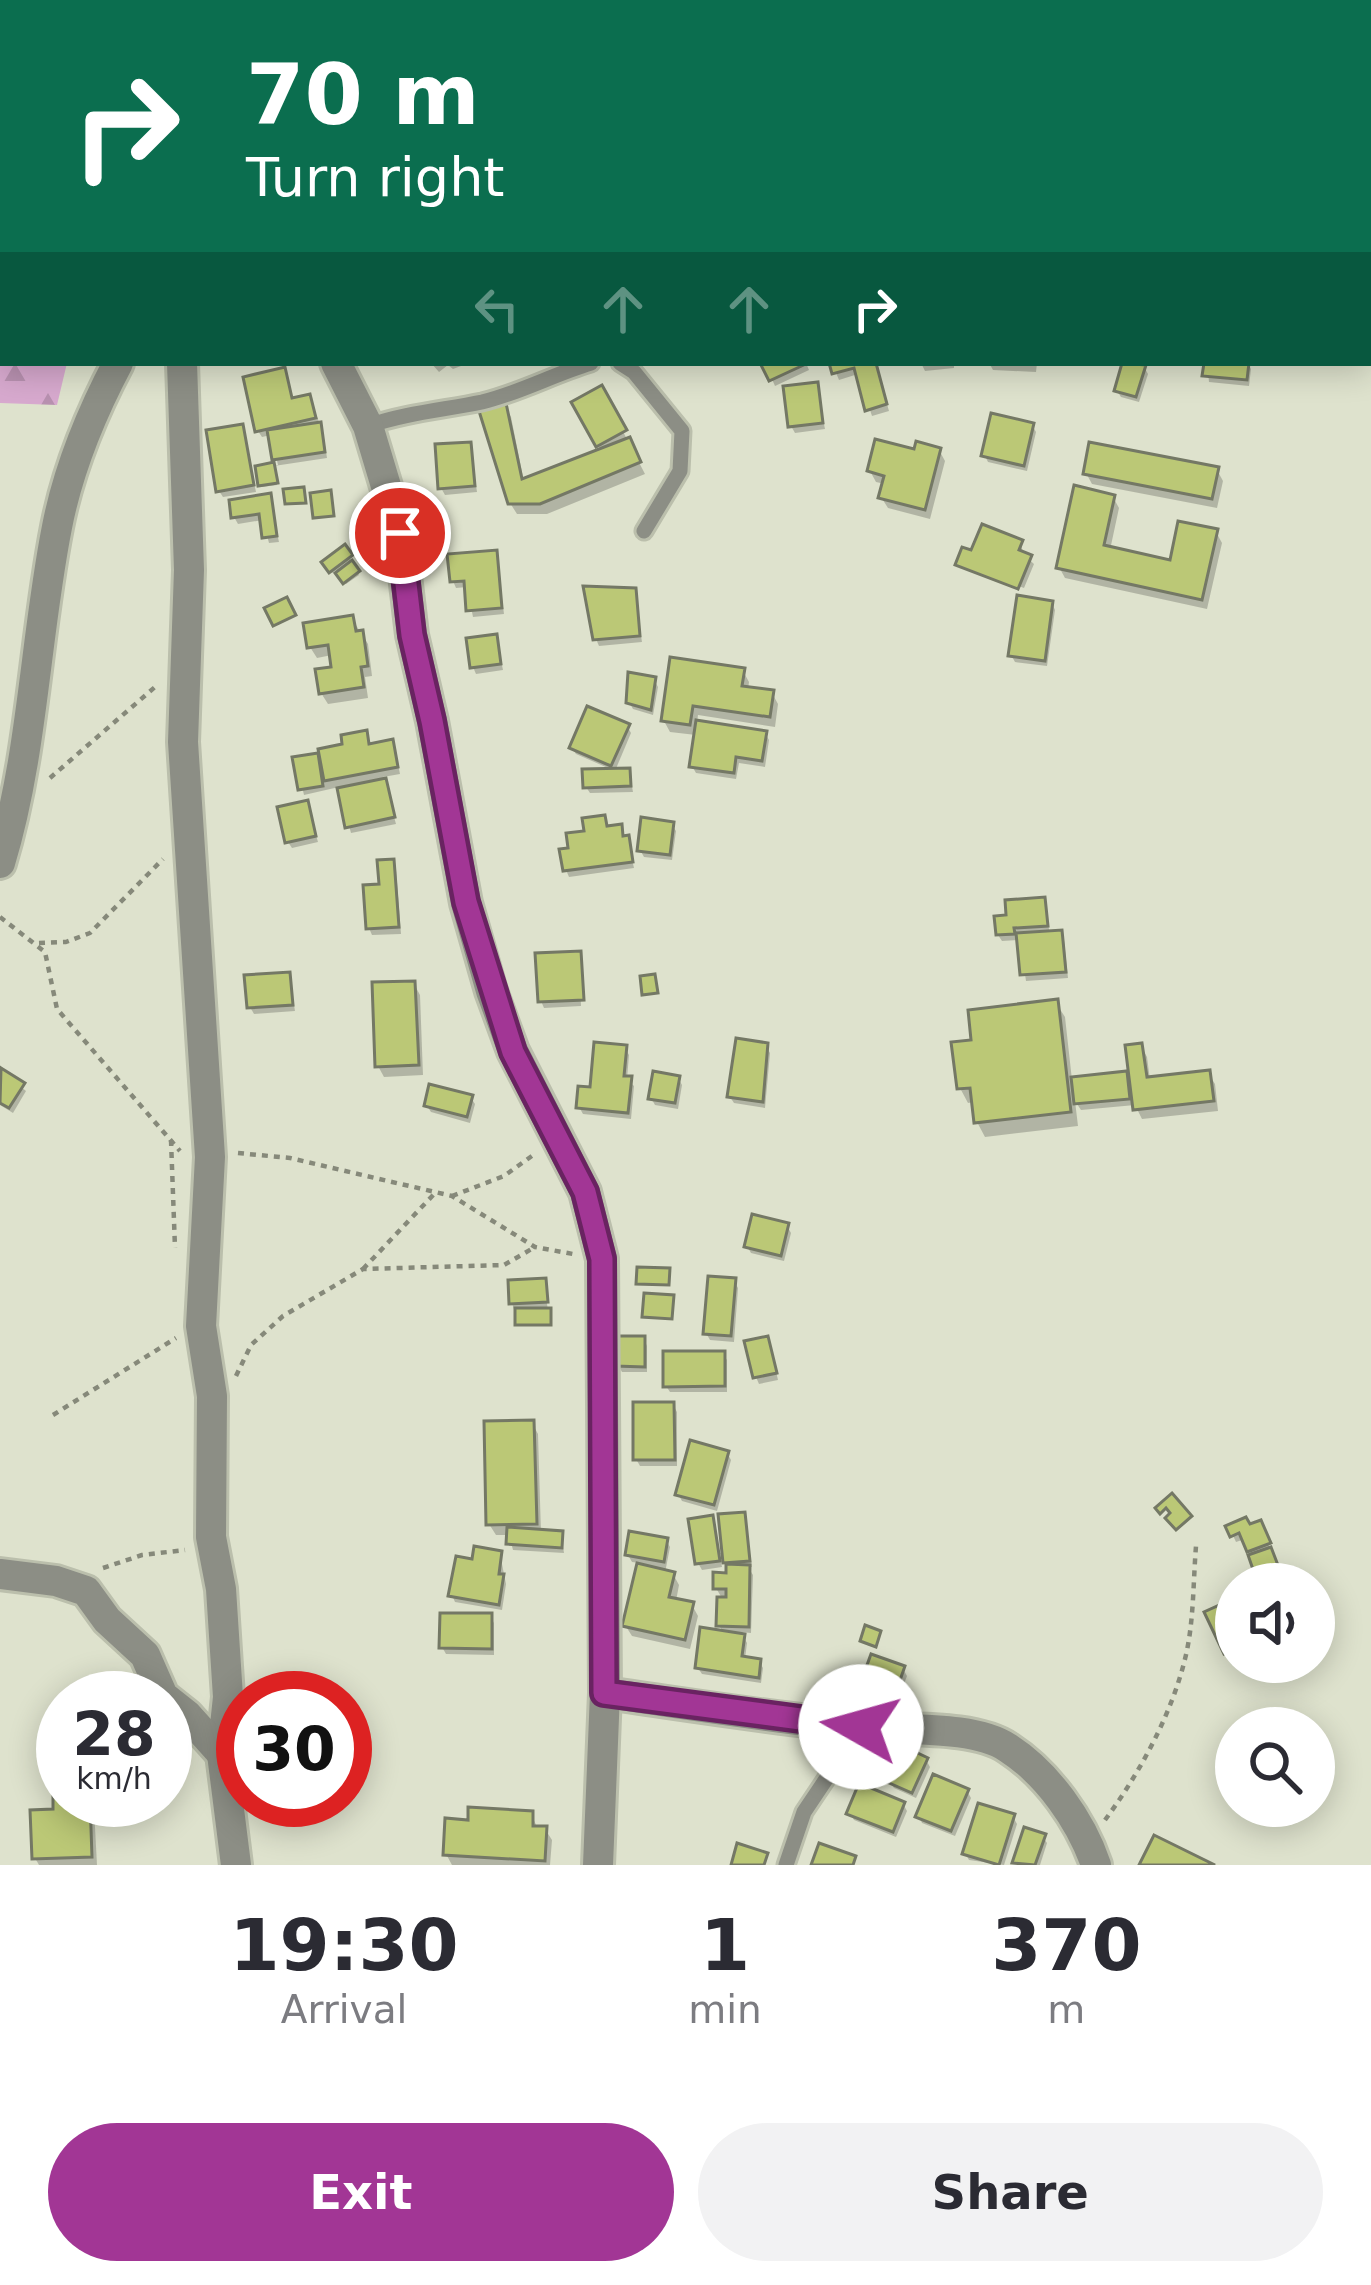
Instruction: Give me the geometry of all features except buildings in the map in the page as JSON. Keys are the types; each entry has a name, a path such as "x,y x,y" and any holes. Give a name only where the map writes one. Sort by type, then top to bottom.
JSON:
{"street":[{"path":"0,862 18,804 58,523 98,401 116,366"},
{"path":"182,366 189,570 183,742 210,1157 201,1326 212,1396 212,1537 226,1671"},
{"path":"338,366 368,426 400,533 412,635 466,902 513,1052 585,1192 602,1259 604,1693 598,1865"},
{"path":"0,1574 69,1585 94,1598 107,1620 145,1655 163,1696 216,1747"},
{"path":"604,1693 861,1727 974,1735 1007,1747 1046,1783 1092,1853"},
{"path":"231,1827 236,1865"}],"lane":[{"path":"368,426 517,392 583,366"},
{"path":"623,366 682,431 680,471 644,531"},
{"path":"786,1865 805,1812 861,1727"}],"path":[{"path":"18,804 185,660"},
{"path":"38,943 90,934 159,866 166,847"},
{"path":"0,917 38,943 48,962 57,1009 175,1146 189,1156 242,1153 290,1158 436,1192 452,1196 535,1247 602,1259"},
{"path":"452,1196 503,1175 555,1138"},
{"path":"212,1396 235,1378 251,1345 283,1316 363,1269 436,1192"},
{"path":"363,1269 504,1265 535,1247"},
{"path":"53,1415 182,1334"},
{"path":"69,1585 111,1564 186,1550 212,1537"},
{"path":"1092,1853 1154,1739 1185,1660 1196,1546"}],"green space":[{"path":"0,366 66,366 57,405 0,403"}],"route":[{"path":"400,533 412,635 466,902 513,1052 585,1192 602,1259 604,1693 861,1727"}]}
